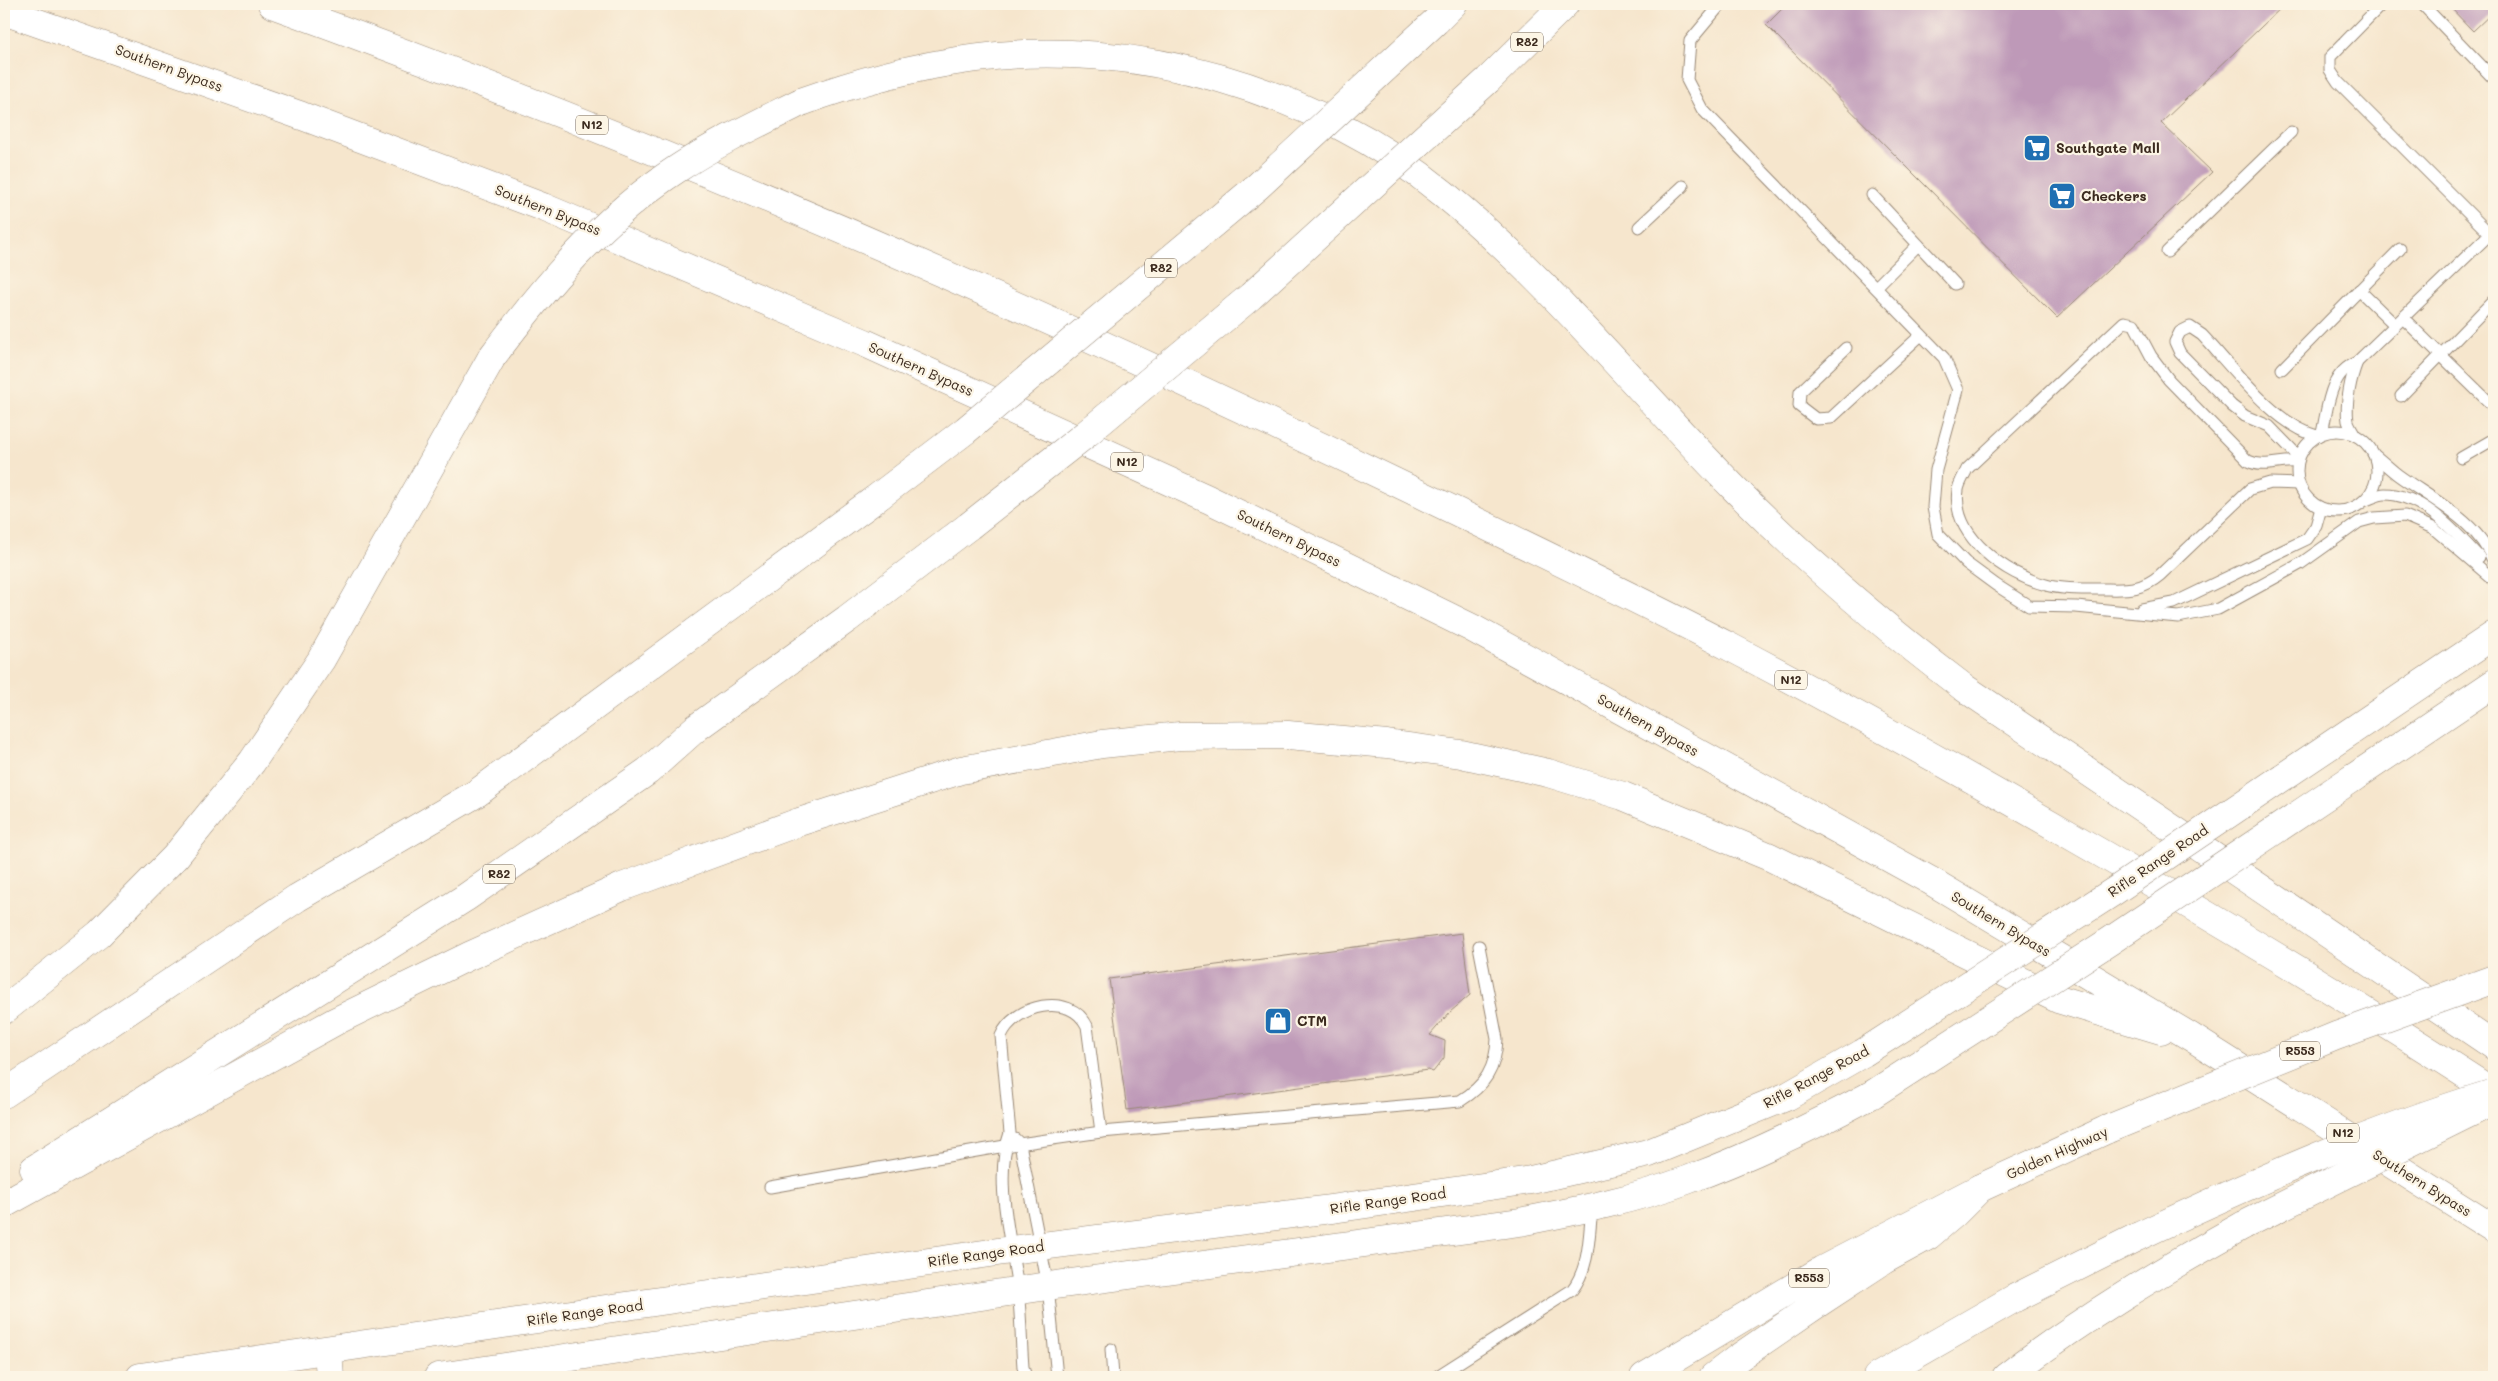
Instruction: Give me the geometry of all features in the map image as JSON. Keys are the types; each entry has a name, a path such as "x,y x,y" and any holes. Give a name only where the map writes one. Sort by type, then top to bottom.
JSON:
{"main road":[{"name":"N12","path":"272,4 619,135 1039,316 1231,403 1489,528 1731,648 1947,764 2207,914 2413,1040 2494,1093"},
{"name":"R82","path":"4,1188 465,898 648,771 696,728 847,619 1086,434 1251,296 1488,80 1565,4"},
{"name":"Southern Bypass","path":"4,11 302,116 543,207 874,347 1208,499 1472,628 1931,881 2191,1037 2494,1230"},
{"name":"R82","path":"4,1094 297,898 476,793 874,500 966,430 1258,186 1445,12"},
{"path":"4,1010 99,934 175,857 252,762 322,660 492,357 536,297 580,250 617,215 684,165 722,142 801,102 874,78 972,58 1050,54 1118,58 1175,68 1234,82 1300,107 1359,135 1392,156 1442,193 1499,242 1561,304 1737,490 1850,596 1901,639 1963,687 2494,1046"},
{"name":"Rifle Range Road","path":"140,1377 329,1364 1011,1250 1340,1208 1531,1180 1648,1153 1788,1096 1863,1053 2113,892 2490,638"},
{"path":"438,1377 1018,1290 1520,1222 1592,1207 1685,1181 1795,1136 1873,1094 2102,947 2494,683"},
{"path":"4,1204 336,1021 469,956 622,887 799,822 962,770 1102,744 1180,736 1288,735 1387,744 1461,754 1548,773 1623,796 1770,857 2058,999 2121,1020 2191,1037"},
{"name":"Golden Highway","path":"1644,1377 1822,1270 1980,1188 2108,1129 2336,1036 2494,979"},
{"path":"1877,1377 2015,1298 2139,1236 2256,1181 2419,1116 2494,1093"},
{"path":"2006,1377 2045,1347 2136,1287 2244,1225 2494,1101"},
{"path":"1713,1377 1738,1358 1884,1260 1928,1236 1980,1188"}],"lane":[{"path":"1721,4 1690,41 1687,80 1702,109 1944,358 1958,390 1936,470 1934,507 1938,534 1966,563 2029,606 2076,606 2178,617 2218,609 2300,564 2359,522 2374,518 2405,516 2433,528 2494,580"},
{"path":"2359,522 2341,512 2321,508 2305,496 2298,484 2298,460 2306,445 2319,435 2331,392 2338,376 2347,366 2357,362 2492,232 2338,82 2330,70 2330,57 2337,48 2382,4"},
{"path":"2422,4 2494,79"},
{"path":"2167,252 2291,132"},
{"path":"1639,227 1683,186"},
{"path":"1872,196 1955,284"},
{"path":"1876,288 1918,245"},
{"path":"2282,369 2400,250"},
{"path":"2359,290 2442,353 2494,407"},
{"path":"2401,396 2494,300"},
{"path":"2298,460 2272,465 2257,465 2248,461 2169,380 2152,356 2134,324 2124,322 1967,469 1958,490 1959,515 1970,536 2015,574 2047,586 2087,589 2130,589 2147,586 2250,489 2270,483 2298,484"},
{"path":"2298,460 2269,426 2245,416 2232,406 2180,353 2175,342 2180,332 2190,327 2202,335 2280,416 2301,432 2319,435 2342,431 2355,435 2366,443 2373,453 2397,474 2439,501 2465,522 2491,554 2494,563"},
{"path":"1846,348 1800,392 1799,406 1816,419 1831,418 1921,335"},
{"path":"2355,435 2348,421 2348,409 2350,378 2357,362"},
{"path":"2461,458 2494,439"},
{"path":"2364,501 2372,491 2377,479 2377,466 2373,453"},
{"path":"2341,512 2384,493 2418,502 2455,531 2494,576"},
{"path":"2130,611 2174,603 2307,539 2316,526 2321,508"},
{"path":"770,1187 1005,1146 1101,1132 1460,1101 1484,1083 1492,1070 1496,1052 1497,1039 1479,946"},
{"path":"1026,1377 1023,1367 1018,1290 1004,1192 1005,1146 1010,1133 1001,1036 1009,1024 1024,1012 1042,1006 1061,1006 1084,1020 1087,1026 1101,1132"},
{"path":"1010,1133 1020,1144 1048,1286 1056,1377"},
{"path":"1436,1377 1572,1290 1580,1277 1585,1262 1592,1207"},
{"path":"1111,1349 1113,1377"}],"building":[{"name":"Southgate Mall","path":"1787,4 2285,4 2161,123 2212,172 2057,318 1766,25"},
{"path":"2447,4 2494,4 2494,11 2473,31"},
{"name":"CTM","path":"1462,933 1470,995 1450,1012 1430,1035 1445,1041 1444,1058 1433,1072 1428,1070 1127,1110 1109,979"}],"place":[{"name":"Southgate Mall","path":"2037,148"},
{"name":"Checkers","path":"2062,196"},
{"name":"CTM","path":"1278,1021"}]}
